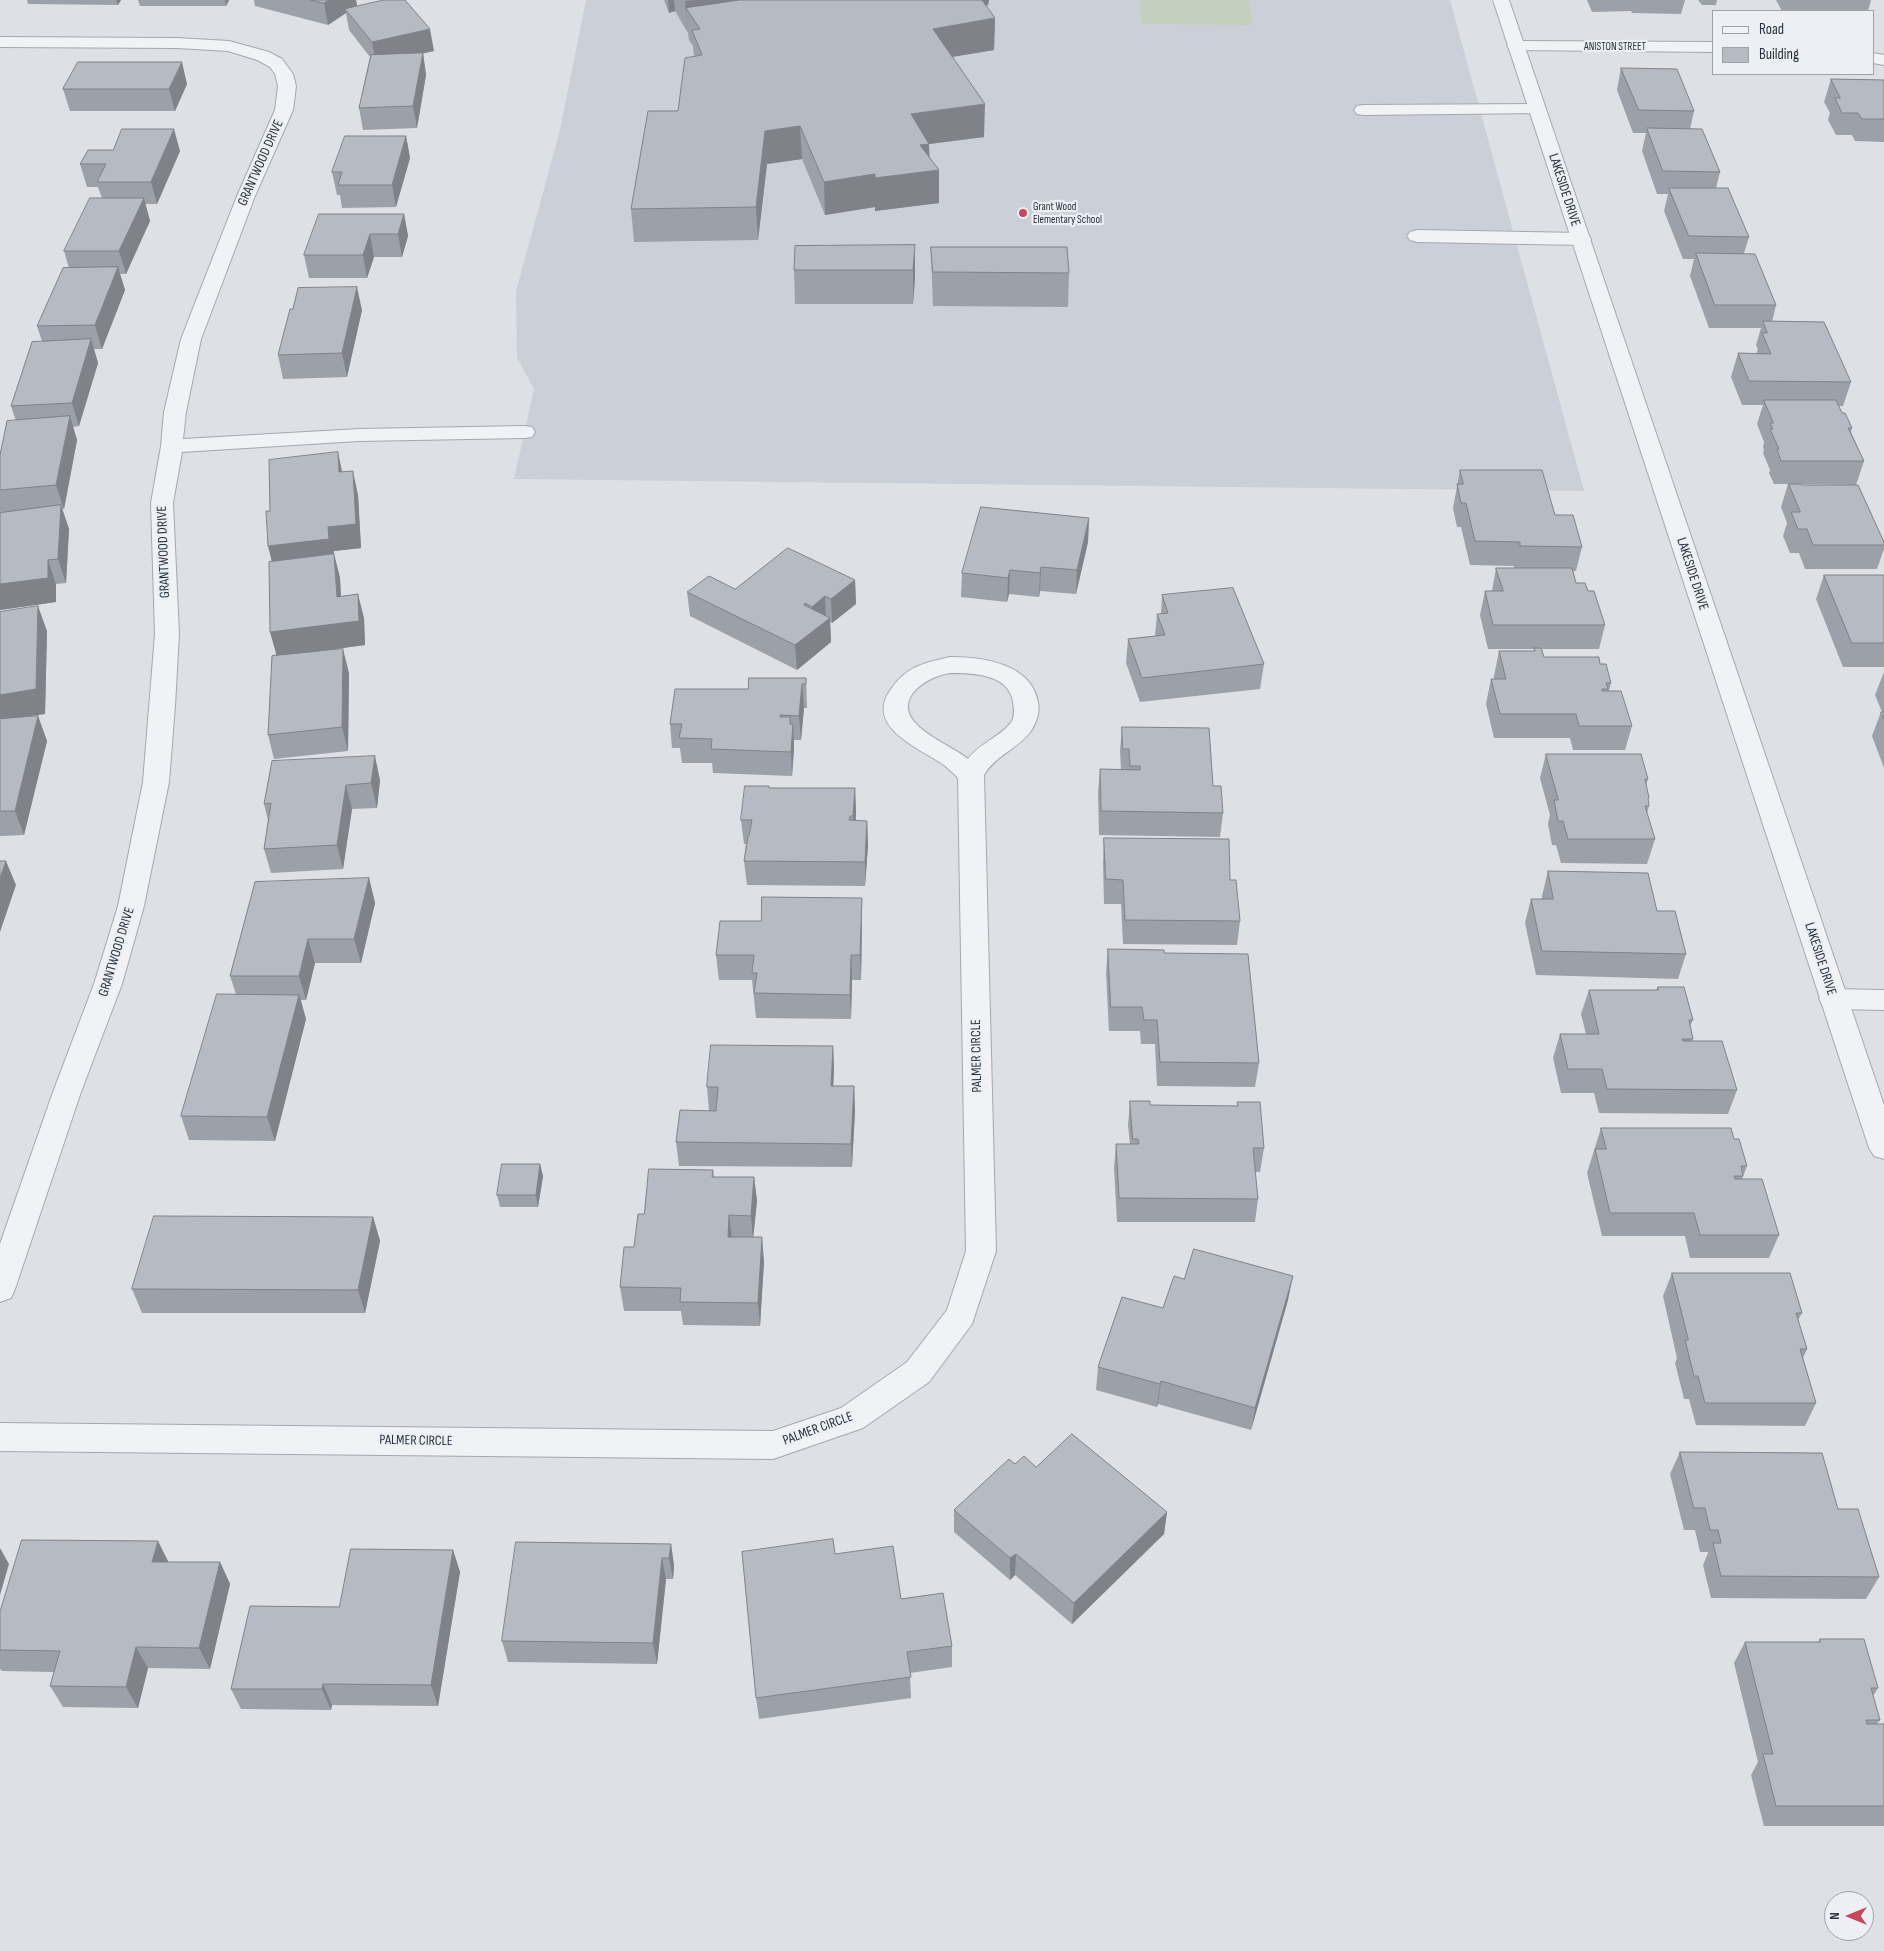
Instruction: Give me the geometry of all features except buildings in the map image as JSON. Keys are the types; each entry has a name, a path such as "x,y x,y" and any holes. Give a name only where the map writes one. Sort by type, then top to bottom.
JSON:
{"street":[{"name":"LAKESIDE DRIVE","path":"1501,0 1884,1148"},
{"name":"GRANTWOOD DRIVE","path":"0,42 210,44 229,46 263,56 276,63 284,74 287,86 284,110 246,196 190,339 174,412 172,446 162,503 167,634 163,706 156,782 133,896 108,984 67,1092 0,1289"},
{"name":"ANISTON STREET","path":"1516,46 1712,47"},
{"path":"1363,110 1537,109"},
{"path":"1418,236 1581,239"},
{"path":"172,446 359,435 524,432"},
{"path":"956,664 980,666 1001,672 1017,683 1026,697 1028,712 1021,726 984,756 971,775 950,757 907,732 897,718 896,702 902,688 916,676 934,668 956,664"},
{"name":"PALMER CIRCLE","path":"0,1437 773,1445 852,1418 918,1372 962,1315 981,1251 971,775"},
{"path":"1834,999 1884,1000"}],"shaded area":[{"name":"Grant Wood Elementary School","path":"586,0 1450,0 1584,491 514,479 534,389 517,358 516,291 559,134"}],"green space":[{"path":"1139,0 1249,0 1253,25 1142,24"}],"place":[{"name":"Grant Wood Elementary School","path":"1023,213"}]}
